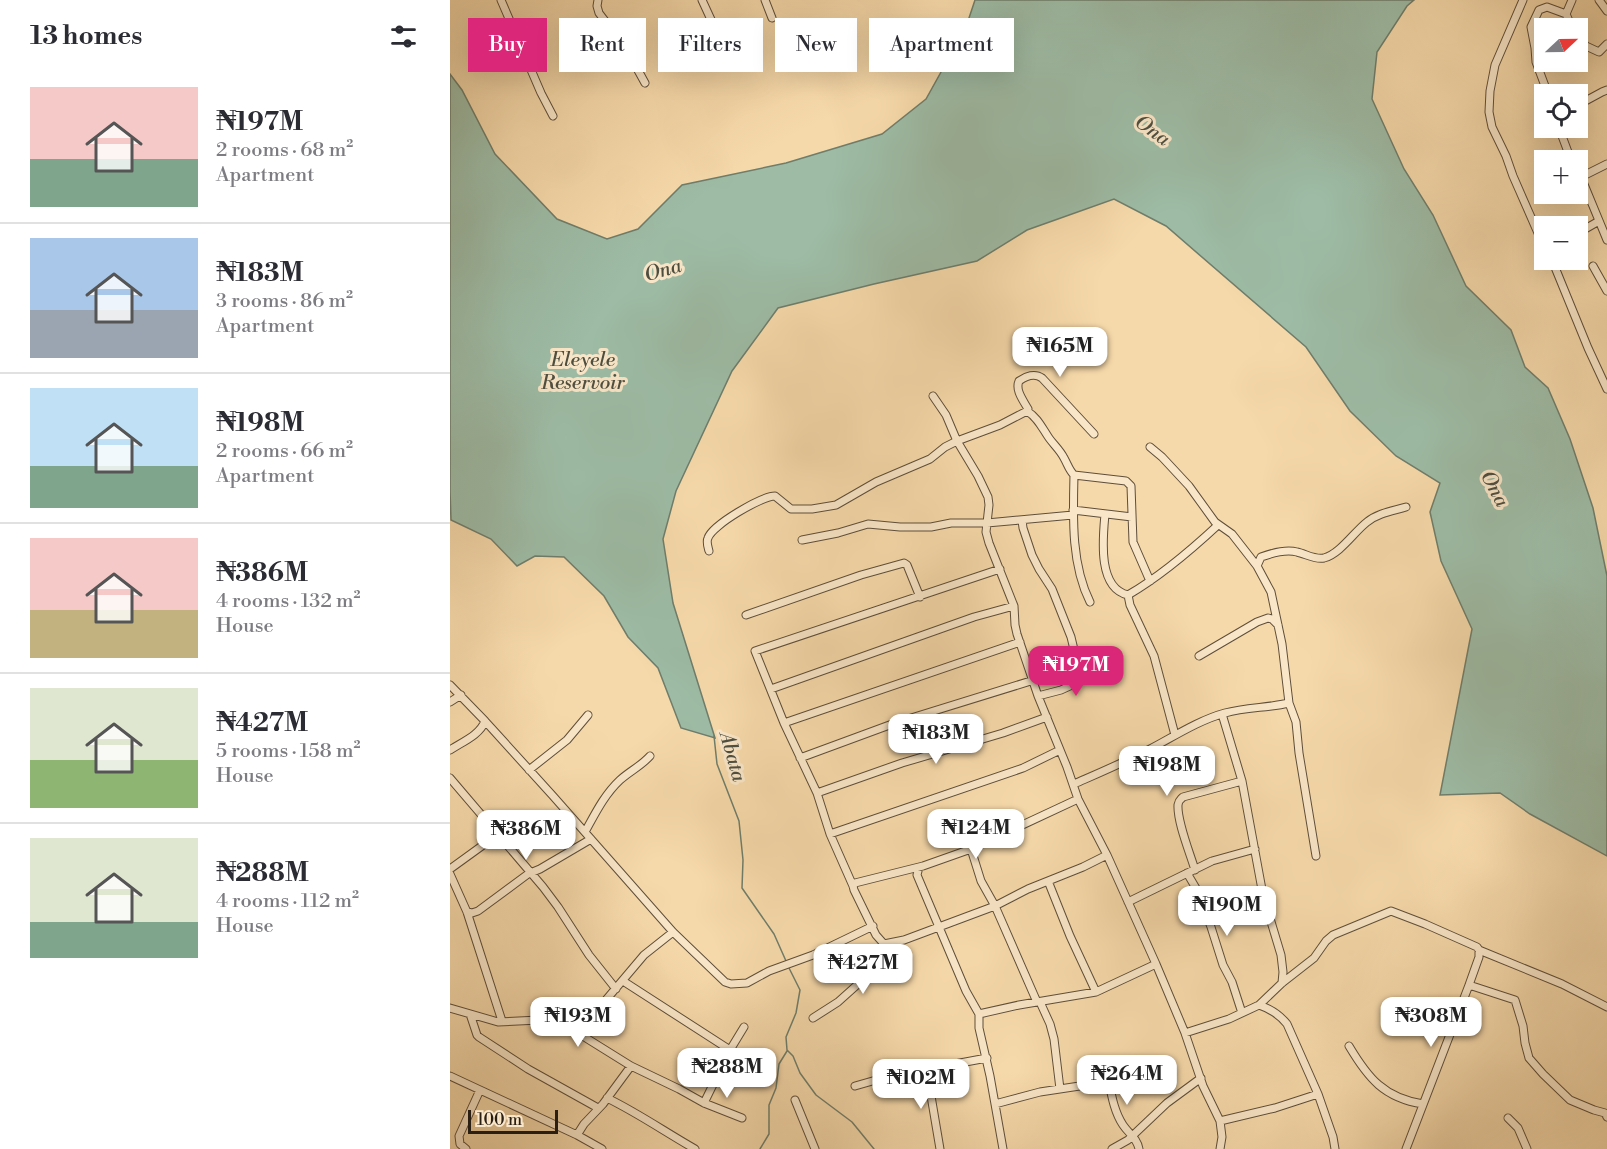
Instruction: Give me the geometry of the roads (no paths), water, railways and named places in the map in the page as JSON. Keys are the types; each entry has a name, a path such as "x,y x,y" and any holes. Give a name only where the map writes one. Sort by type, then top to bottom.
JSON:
{"street":[{"path":"501,0 553,116"},
{"path":"598,0 597,6 601,16 631,55 645,83"},
{"path":"702,0 710,18"},
{"path":"765,0 772,18"},
{"path":"1523,0 1495,65 1489,112 1492,127 1534,224"},
{"path":"1568,18 1566,14 1572,0"},
{"path":"1599,0 1607,12"},
{"path":"1544,84 1536,62 1531,27 1539,10 1547,7 1566,14"},
{"path":"1588,47 1599,52 1607,44"},
{"path":"1588,100 1607,90"},
{"path":"1588,172 1607,164"},
{"path":"1588,195 1607,240"},
{"path":"1588,227 1599,221"},
{"path":"1593,266 1605,282 1607,291"},
{"path":"1556,270 1607,389"},
{"path":"1090,602 1080,581 1073,513 1074,476 1038,420 1027,411 1017,386 1021,379 1038,375 1094,434"},
{"path":"933,396 946,415 957,441 985,488 989,505 986,532 1014,606 1015,626 1038,696 1078,799 1107,855 1185,1033 1212,1107 1220,1121 1222,1137 1220,1149"},
{"path":"710,551 707,544 712,530 765,497 775,496 787,507 800,510 821,509 836,505 876,482 930,459 957,441 1000,425 1027,411"},
{"path":"1150,447 1189,486 1218,525 1232,534 1257,566 1271,592 1289,704 1296,722 1316,856"},
{"path":"1074,476 1126,481 1131,486 1133,542 1150,581"},
{"path":"1257,566 1261,557 1290,551 1317,559 1327,558 1351,539 1366,522 1377,515 1406,507"},
{"path":"802,540 868,524 930,527 951,523 1022,520 1073,513 1132,517"},
{"path":"1105,514 1103,535 1105,568 1116,589 1128,595 1198,544 1218,525"},
{"path":"1022,520 1032,555 1052,589 1071,637 1076,658 1086,679"},
{"path":"746,615 861,575 904,563 907,565 920,597"},
{"path":"884,944 876,935 854,890 830,834 817,793 784,723 756,651 1000,568"},
{"path":"1128,595 1130,605 1154,656 1176,735"},
{"path":"771,689 974,617 1014,606"},
{"path":"1199,656 1257,622 1268,618 1278,625"},
{"path":"784,723 1020,642"},
{"path":"1038,696 1061,690 1105,670"},
{"path":"800,758 895,723 1034,680"},
{"path":"450,685 585,832 673,933 725,982 747,984 769,971 813,955 873,926"},
{"path":"450,702 461,695"},
{"path":"1074,784 1222,714 1289,704"},
{"path":"529,770 567,740 588,714"},
{"path":"1222,714 1242,781 1263,895 1281,955 1282,983"},
{"path":"817,793 923,756 1003,733 1047,717"},
{"path":"450,750 479,731 485,721"},
{"path":"830,834 1023,768 1060,750"},
{"path":"585,832 601,803 615,786 650,756"},
{"path":"450,778 558,907 589,955 616,989"},
{"path":"1242,781 1183,797 1178,804 1191,872 1222,965 1232,982 1242,1013"},
{"path":"853,886 855,883 919,867 971,849 1078,799"},
{"path":"450,869 497,835"},
{"path":"467,912 478,911 531,873 591,839"},
{"path":"971,849 981,882 995,906 1050,1024 1060,1089"},
{"path":"1128,902 1223,857 1255,849"},
{"path":"884,944 901,941 939,928 995,906 1107,855"},
{"path":"919,867 917,874 939,928 966,991 979,1014 979,1028 1004,1149"},
{"path":"450,874 467,912 502,1022"},
{"path":"1048,881 1096,992"},
{"path":"1185,1033 1229,1019 1259,1005 1314,958 1326,941 1333,936 1391,911 1435,928 1479,950 1562,984 1607,1006"},
{"path":"578,1033 644,955 673,933"},
{"path":"813,1018 838,1002 867,976 884,944"},
{"path":"1406,1149 1479,957 1479,950"},
{"path":"979,1014 1096,992 1156,964"},
{"path":"623,981 730,1050"},
{"path":"1468,985 1515,999 1529,1058 1570,1100 1605,1113 1607,1117"},
{"path":"1259,1005 1281,1016 1287,1024 1318,1094 1335,1149"},
{"path":"450,1008 498,1022 547,1021 578,1033 631,1066 704,1103 742,1118"},
{"path":"470,1014 479,1037 528,1069 598,1108"},
{"path":"704,1103 744,1027"},
{"path":"1348,1046 1359,1063 1381,1088 1395,1097 1422,1104"},
{"path":"855,1086 890,1076 987,1058"},
{"path":"577,1135 631,1066"},
{"path":"929,1068 930,1090 940,1149"},
{"path":"450,1076 602,1149"},
{"path":"1112,1149 1133,1136 1167,1103 1201,1078"},
{"path":"995,1104 1040,1092 1106,1082 1109,1083 1116,1112 1123,1125 1138,1142 1139,1149"},
{"path":"466,1149 460,1144 459,1136 480,1090"},
{"path":"1220,1121 1275,1108 1318,1094"},
{"path":"607,1098 630,1109 672,1137 695,1149"},
{"path":"795,1100 815,1149"},
{"path":"1508,1118 1518,1128 1527,1149"}],"water":[{"name":"Eleyele Reservoir","path":"975,0 1414,0 1407,6 1377,52 1372,99 1404,169 1433,215 1466,286 1511,330 1525,367 1548,388 1570,439 1593,508 1607,576 1607,856 1530,814 1500,793 1440,795 1472,629 1441,561 1430,512 1440,483 1396,456 1350,411 1306,347 1166,226 1114,199 1027,230 977,261 778,308 732,371 676,491 663,539 673,603 715,738 681,728 658,668 628,637 604,596 564,557 535,556 517,566 491,539 451,520 450,74 462,90 495,154 557,219 607,239 638,229 682,185 786,163 882,134 926,99 941,72 1014,72 1014,18 969,18"}],"waterway":[{"name":"Abata","path":"714,736 717,764 739,821 743,860 742,888 774,934 786,961"},
{"name":"Abata","path":"789,968 800,990 796,1013 786,1037 787,1050 816,1095 852,1122 874,1149"},
{"path":"760,1149 769,1134 769,1105 776,1088 779,1064 787,1051"}],"water label":[{"name":"Ona","path":"1152,131"},
{"name":"Ona","path":"663,271"},
{"name":"Ona","path":"1494,489"}]}
